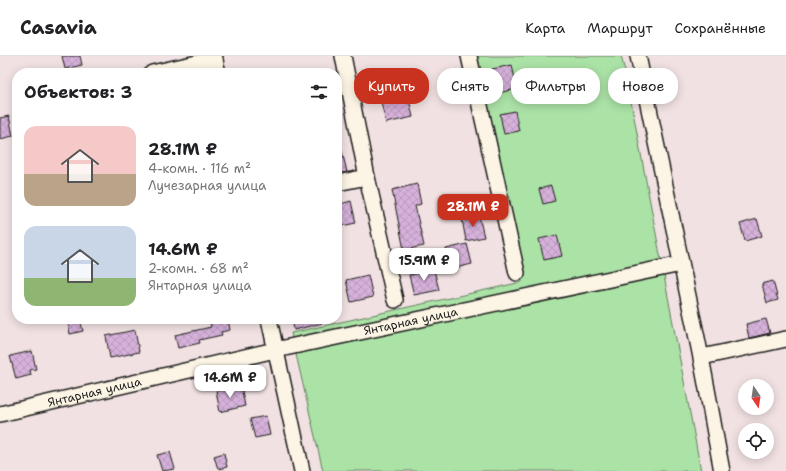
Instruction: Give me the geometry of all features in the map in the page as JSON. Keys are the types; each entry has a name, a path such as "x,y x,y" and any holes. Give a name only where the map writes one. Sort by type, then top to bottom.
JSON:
{"street":[{"path":"343,56 367,177 396,300"},
{"path":"469,56 517,273"},
{"path":"638,56 702,357 722,471"},
{"path":"184,68 215,63"},
{"path":"342,182 367,177"},
{"name":"Янтарная улица","path":"0,414 275,350 681,264"},
{"path":"270,324 302,471"},
{"path":"702,357 786,339"}],"green space":[{"path":"471,56 621,56 624,68 608,68 608,104 631,104 701,471 323,471 291,333 332,324 342,324 342,322 522,282 482,104 503,104 503,68 474,68"}],"building":[{"path":"62,56 80,56 82,65 65,68"},
{"path":"512,65 511,90 503,92 503,68 497,68"},
{"path":"381,104 410,104 413,117 386,123"},
{"path":"515,111 519,131 504,134 500,114"},
{"path":"9,116 12,136 0,139 0,118"},
{"path":"342,151 347,172 342,173"},
{"path":"417,184 421,204 415,206 424,246 404,250 392,190"},
{"path":"551,186 555,201 543,204 539,189"},
{"path":"351,201 356,223 342,226 342,204"},
{"path":"479,216 484,237 466,241 462,219"},
{"path":"757,219 762,236 745,241 740,224"},
{"path":"557,235 562,256 544,260 539,239"},
{"path":"467,244 472,264 451,269 446,249"},
{"path":"434,270 439,290 414,295 409,275"},
{"path":"368,275 373,297 351,302 346,280"},
{"path":"773,281 778,300 767,303 762,284"},
{"path":"766,319 770,333 749,338 746,324"},
{"path":"68,324 81,324 83,331 70,334"},
{"path":"210,324 229,324 230,330 221,332 222,335 199,340 200,343 178,348 175,335 211,327"},
{"path":"293,324 319,324 294,330"},
{"path":"135,330 139,352 110,358 106,336"},
{"path":"32,351 36,369 30,370 31,375 16,379 10,356"},
{"path":"241,386 245,406 220,412 216,391"},
{"path":"266,416 270,435 255,438 250,419"},
{"path":"170,452 175,469 162,471 157,455"},
{"path":"224,453 227,467 218,469 214,456"}]}
